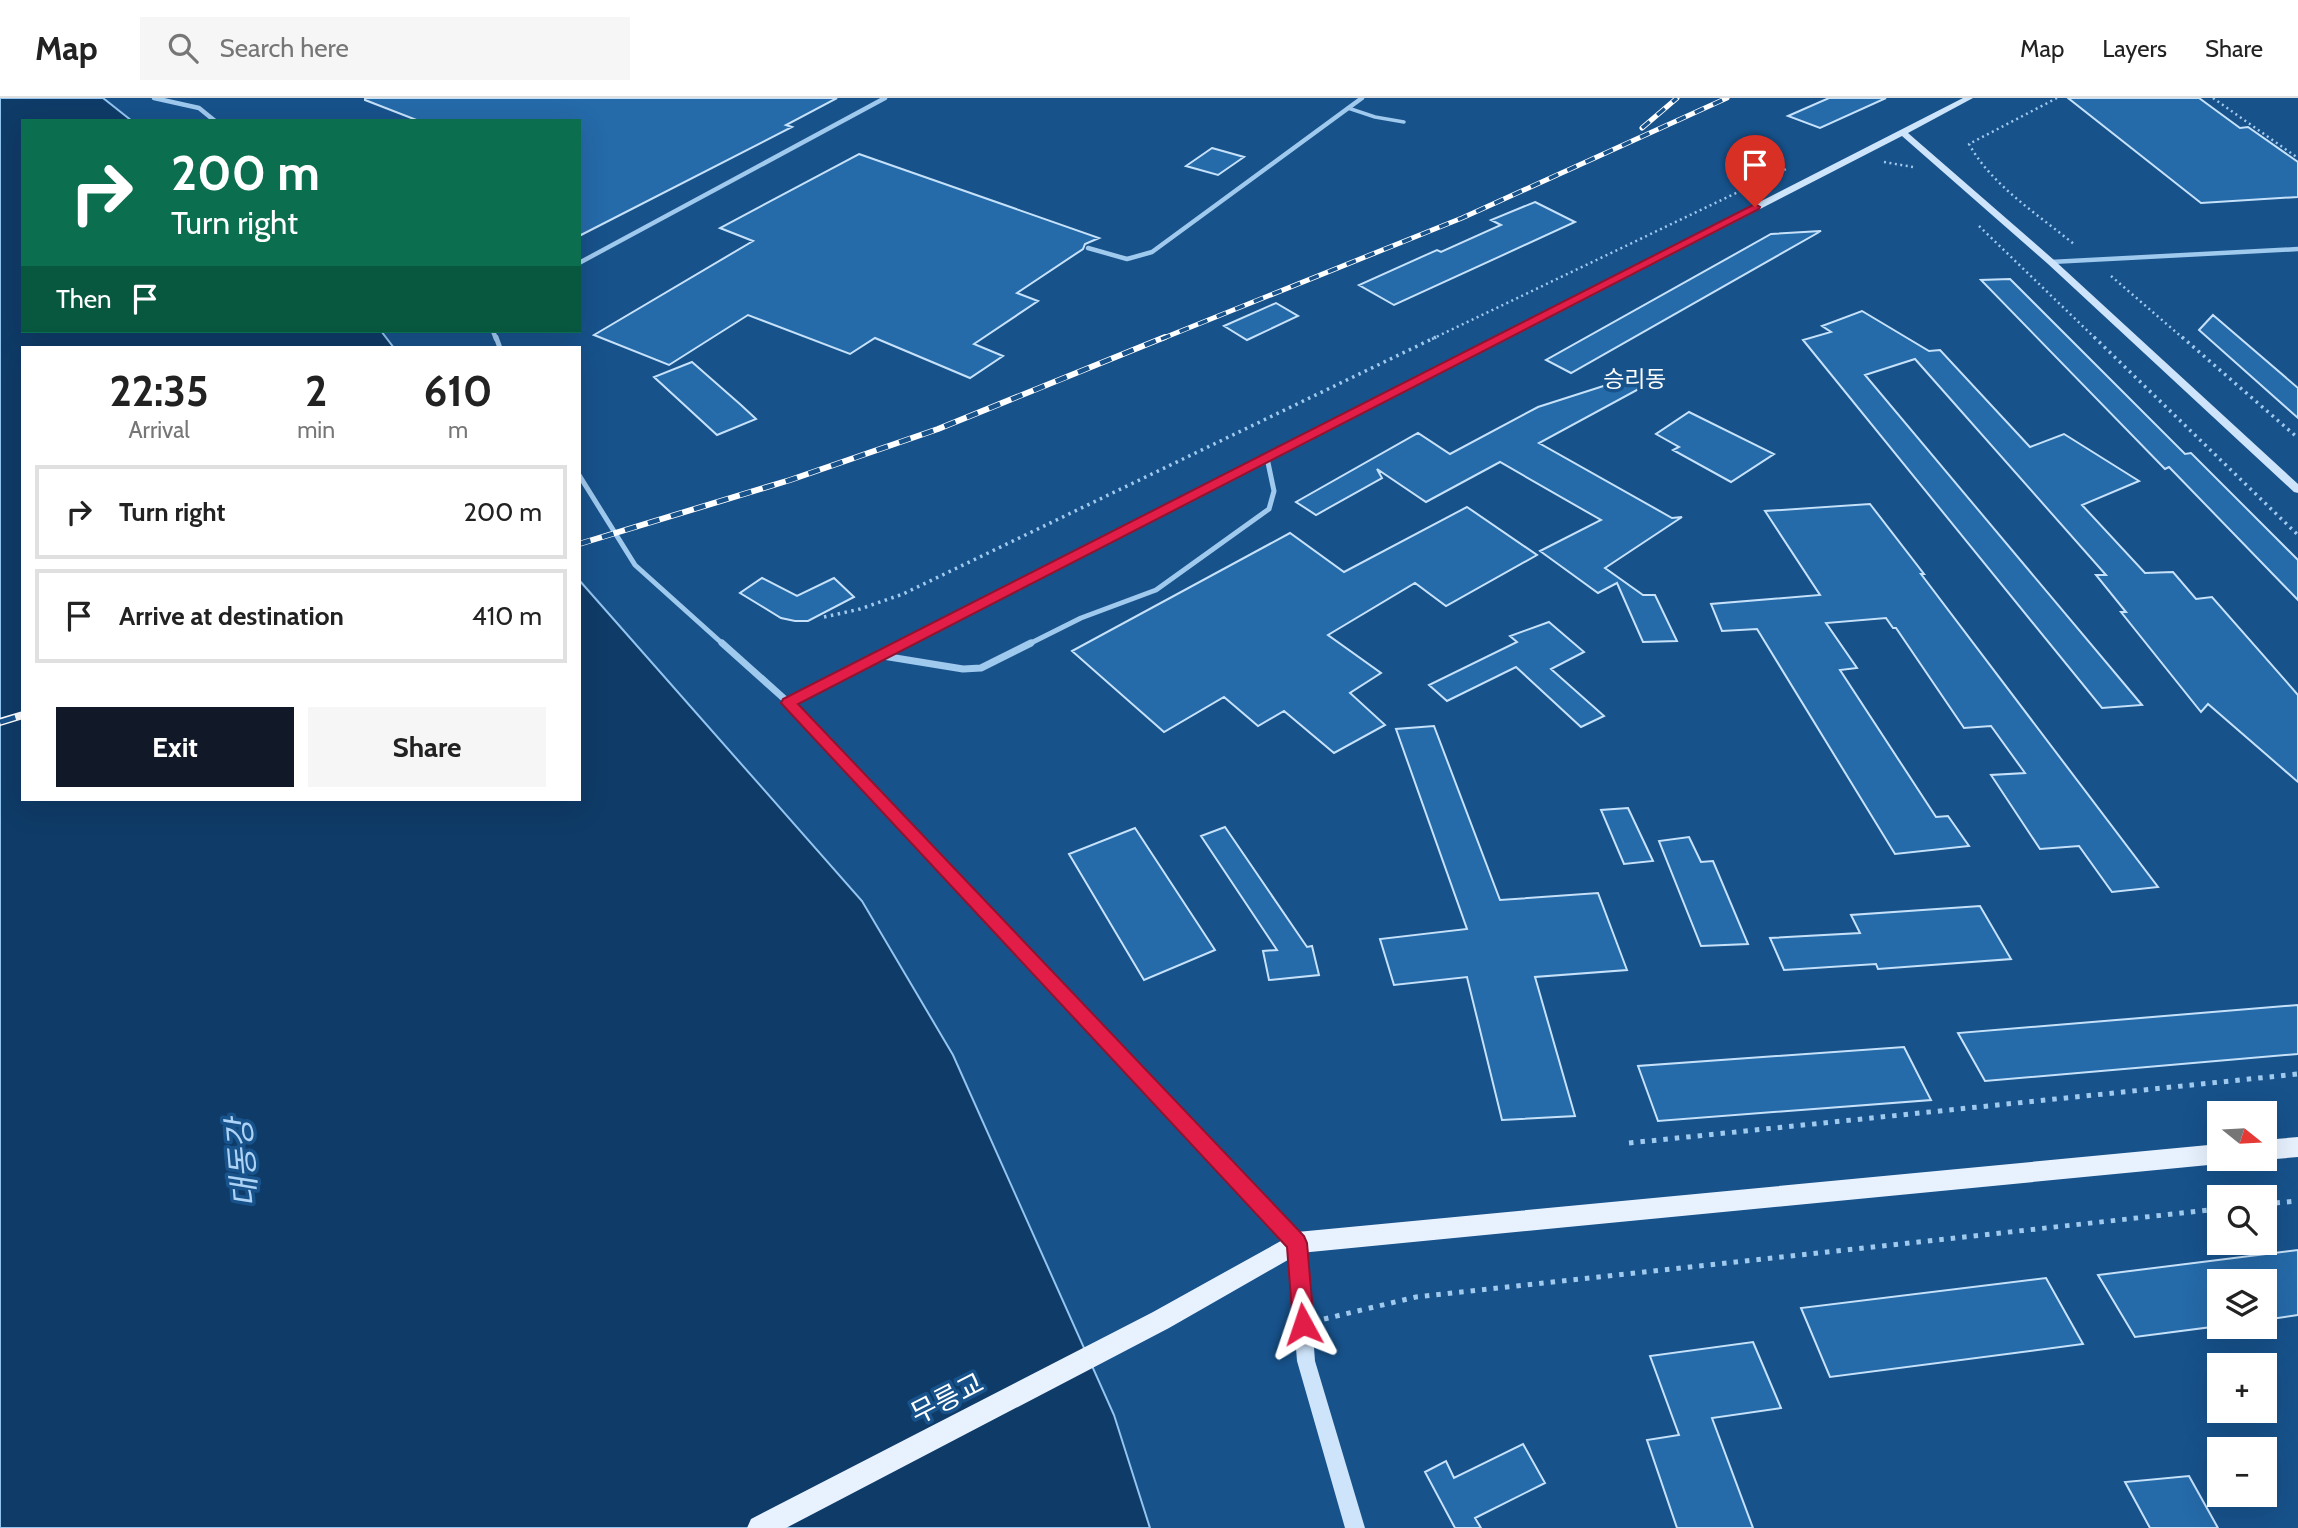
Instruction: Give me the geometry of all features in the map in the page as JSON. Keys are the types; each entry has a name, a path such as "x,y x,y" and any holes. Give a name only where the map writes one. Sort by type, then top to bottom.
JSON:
{"main road":[{"path":"1355,1528 1306,1361 1297,1243 789,703 1969,98"},
{"path":"1902,132 2051,262 2298,490"},
{"path":"2277,1149 2298,1147"},
{"path":"1297,1243 2207,1155"},
{"name":"무릉교","path":"760,1528 1161,1321 1297,1243"}],"street":[{"path":"154,98 199,108 213,119"},
{"path":"581,262 886,98"},
{"path":"1088,248 1122,260 1135,260 1152,252 1362,98"},
{"path":"2051,262 2298,249"},
{"path":"882,655 963,670 981,668 1081,618 1156,590 1269,509 1274,501 1274,487 1267,458"},
{"path":"581,478 635,565 789,703"}],"lane":[{"path":"1348,108 1375,117 1404,122"}],"path":[{"path":"2213,98 2298,158"},
{"path":"1880,162 1916,168"},
{"path":"824,617 860,609 903,594 1789,167"},
{"path":"1973,220 2298,535"},
{"path":"1629,1143 2298,1074"},
{"path":"2277,1202 2298,1200"},
{"path":"1303,1324 1416,1297 2207,1210"}],"water":[{"name":"대동강","path":"0,98 103,98 129,119 21,119 21,333 383,333 392,346 21,346 21,801 581,801 581,582 862,901 953,1055 1114,1415 1150,1528 0,1528"}],"building":[{"path":"837,98 786,125 792,127 581,235 581,119 414,119 365,100"},
{"path":"1829,98 1886,98 1820,128 1788,116"},
{"path":"2068,98 2199,98 2240,128 2248,127 2298,162 2298,197 2201,203"},
{"path":"1212,148 1244,157 1218,175 1186,166"},
{"path":"859,154 1099,238 1085,244 1083,249 1017,293 1038,301 974,344 1003,356 970,378 875,338 850,354 748,315 669,365 594,335 753,241 720,228"},
{"path":"1535,202 1575,222 1394,305 1359,285 1501,225 1491,220"},
{"path":"1821,231 1571,373 1546,360 1771,234"},
{"path":"2010,279 2185,454 2191,453 2298,560 2298,600 2169,467 2165,469 1981,280"},
{"path":"1276,303 1298,316 1247,340 1224,326"},
{"path":"1862,311 1929,351 1940,350 2030,447 2064,434 2139,481 2082,505 2145,573 2173,572 2196,599 2212,597 2298,695 2298,782 2208,704 2201,712 2121,612 2126,612 2096,575 2106,575 1915,359 1865,375 2142,705 2102,708 1803,340 1831,332 1822,326"},
{"path":"2213,315 2298,388 2298,418 2199,330"},
{"path":"692,362 756,419 717,435 654,377"},
{"path":"1644,373 1648,384 1539,443 1672,518 1682,517 1605,568 1643,595 1655,595 1677,641 1643,642 1617,583 1598,593 1540,551 1601,520 1500,462 1426,502 1377,469 1382,478 1316,515 1296,502 1418,433 1450,454 1538,407"},
{"path":"1689,412 1774,454 1731,482 1673,450 1679,447 1656,434"},
{"path":"1870,504 2158,887 2112,892 2079,846 2040,849 1991,775 2025,773 1991,726 1964,728 1896,628 1893,628 1886,618 1826,623 1857,668 1840,670 1936,817 1948,816 1969,846 1895,854 1757,629 1722,631 1711,604 1820,595 1765,511"},
{"path":"1467,507 1537,555 1446,606 1415,583 1328,635 1381,673 1350,693 1385,725 1334,753 1284,711 1258,726 1224,697 1164,732 1072,651 1290,533 1344,572"},
{"path":"762,578 797,596 834,578 854,597 808,621 795,621 781,618 740,593"},
{"path":"1549,622 1584,652 1551,669 1604,716 1581,727 1516,667 1447,701 1429,685 1517,642 1510,636"},
{"path":"1434,726 1500,900 1598,893 1627,970 1535,977 1575,1116 1502,1120 1467,977 1394,985 1380,939 1467,929 1396,729"},
{"path":"1628,808 1653,861 1624,864 1601,810"},
{"path":"1225,827 1307,947 1312,946 1319,975 1269,980 1263,951 1277,950 1201,836"},
{"path":"1135,828 1215,950 1144,980 1069,854"},
{"path":"1689,837 1701,862 1713,861 1748,944 1701,946 1659,841"},
{"path":"1980,906 2011,959 1878,969 1876,964 1784,970 1770,938 1860,933 1851,915"},
{"path":"2298,1005 2298,1054 1985,1081 1958,1033"},
{"path":"1904,1047 1931,1100 1658,1121 1638,1066"},
{"path":"2298,1250 2298,1315 2277,1318 2277,1269 2207,1269 2207,1328 2135,1337 2098,1275 2258,1255 2277,1255 2277,1253"},
{"path":"2046,1278 2083,1344 1830,1377 1801,1308"},
{"path":"1753,1342 1781,1408 1712,1418 1753,1528 1677,1528 1647,1440 1679,1435 1650,1356"},
{"path":"1523,1444 1545,1483 1475,1518 1481,1528 1455,1528 1425,1472 1446,1461 1454,1478"},
{"path":"2189,1476 2218,1528 2150,1528 2125,1482"}],"railway":[{"path":"1642,128 1677,98"},
{"path":"1161,339 1462,218 1727,98"},
{"path":"581,543 790,480 938,429 1165,337"},
{"path":"0,722 21,716"}],"district":[{"name":"승리동","path":"1635,379"}],"route":[{"path":"1303,1324 1297,1243 789,703 1755,207"}]}
